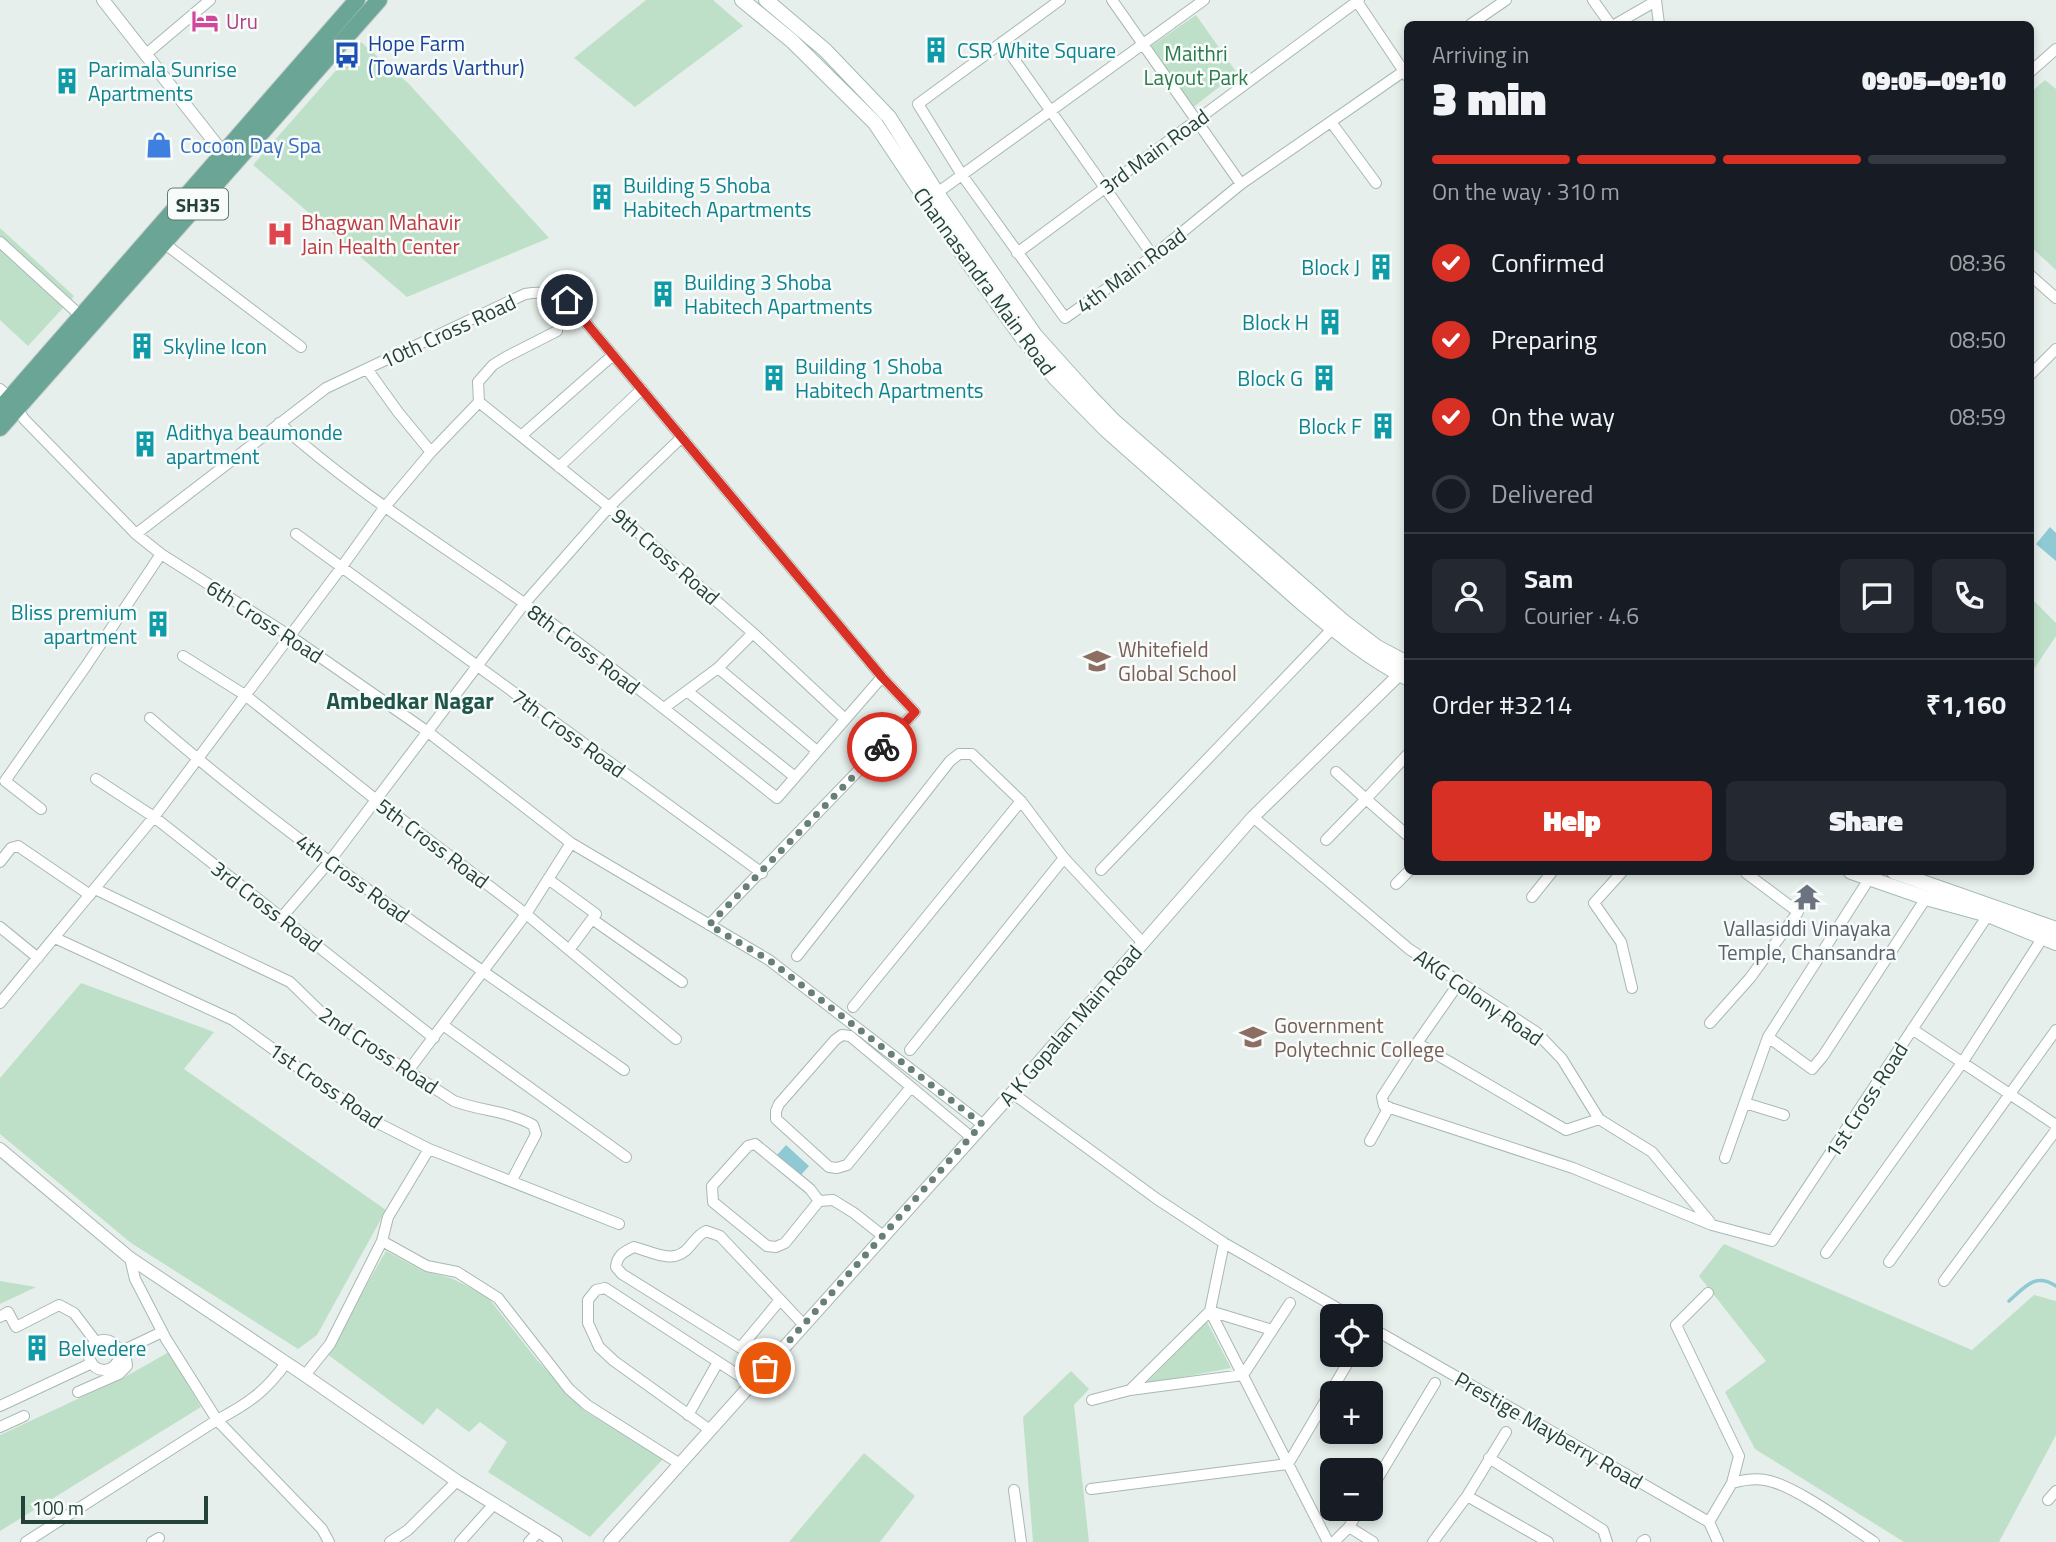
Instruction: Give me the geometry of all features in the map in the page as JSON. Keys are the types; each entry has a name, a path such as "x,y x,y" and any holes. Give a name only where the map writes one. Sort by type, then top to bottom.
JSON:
{"main road":[{"name":"SH35","path":"0,428 7,401 357,0"},
{"name":"SH35","path":"7,401 165,244 379,0"},
{"name":"Channasandra Main Road","path":"742,0 792,41 875,123 967,261 1016,318 1114,421 1343,621 1404,669"},
{"name":"Channasandra Main Road","path":"766,0 825,50 889,117 1055,378 1106,430 1332,629 1404,669"},
{"path":"235,139 247,135 296,79"},
{"path":"875,123 889,117"},
{"path":"1859,875 1926,898 1990,910"},
{"path":"1902,875 2052,934"}],"street":[{"path":"103,0 223,153"},
{"path":"145,55 210,0"},
{"path":"1060,0 1002,42 1153,256"},
{"path":"1112,0 1241,184"},
{"path":"937,193 1204,0"},
{"path":"1357,0 1404,69"},
{"name":"3rd Main Road","path":"1017,253 1357,0"},
{"path":"1475,21 1506,0"},
{"path":"1593,0 1608,21"},
{"path":"1621,21 1656,1 1659,21"},
{"name":"4th Main Road","path":"1002,42 918,104 959,177 1065,318 1153,256 1241,184 1404,73"},
{"path":"2034,68 2056,49"},
{"path":"1331,122 1376,183"},
{"path":"0,242 80,316"},
{"path":"165,244 301,347"},
{"path":"2034,279 2056,298"},
{"name":"10th Cross Road","path":"136,534 326,388 525,295 539,291 567,300 882,677 915,712 762,873"},
{"path":"0,1003 154,817 384,508 478,402 478,382 493,365 557,331"},
{"path":"2034,371 2056,349"},
{"path":"521,436 613,355"},
{"path":"367,369 431,452"},
{"path":"559,467 642,389"},
{"name":"6th Cross Road","path":"7,401 136,534 161,554 290,636 428,732 571,843 769,960 982,1124"},
{"name":"9th Cross Road","path":"478,402 609,507 753,633 845,719"},
{"name":"8th Cross Road","path":"279,423 317,457 384,508 524,604 664,708 777,798 795,777"},
{"path":"282,917 329,862 524,604 609,507 682,437"},
{"name":"7th Cross Road","path":"296,534 762,873"},
{"path":"41,809 5,781 161,554"},
{"path":"1101,870 1332,629"},
{"path":"664,708 718,668 753,633"},
{"name":"5th Cross Road","path":"183,656 245,695 375,799 526,914 676,1039"},
{"path":"718,668 817,751"},
{"name":"A K Gopalan Main Road","path":"610,1542 1012,1093 1253,817 1404,671"},
{"path":"687,691 795,777 882,677"},
{"name":"4th Cross Road","path":"150,718 198,760 329,862 624,1070"},
{"path":"797,956 950,761 959,754 972,754 1021,802 1064,858 1143,943"},
{"path":"1326,840 1404,758"},
{"path":"1336,772 1404,832"},
{"name":"3rd Cross Road","path":"96,779 154,817 434,1038"},
{"path":"853,1007 1021,802"},
{"name":"AKG Colony Road","path":"1253,817 1409,949 1536,1032 1563,1059 1599,1119 1652,1152 1712,1224"},
{"path":"408,1072 526,914 571,843"},
{"name":"2nd Cross Road","path":"0,862 11,848 18,846 93,892 290,982 328,1019 454,1101 520,1118 533,1125 536,1134 512,1180"},
{"path":"910,1050 1064,858"},
{"path":"709,925 762,873"},
{"path":"1396,884 1405,875"},
{"path":"1532,897 1550,875"},
{"path":"1619,875 1594,903 1621,942 1632,988"},
{"path":"1710,1023 1750,978 1798,912 1749,875"},
{"path":"548,879 596,914 569,950"},
{"path":"1725,1158 1768,1037 1869,879"},
{"path":"1768,1037 1812,1069 1926,898"},
{"name":"1st Cross Road","path":"1712,1224 1772,1241 1990,910"},
{"path":"592,919 682,982"},
{"path":"0,927 38,958"},
{"path":"1826,1253 2052,934"},
{"name":"1st Cross Road","path":"55,938 233,1020 368,1118 429,1149 619,1224"},
{"path":"1459,983 1382,1097 1384,1106 1573,1168 1712,1224"},
{"path":"443,1025 626,1157"},
{"path":"1912,1030 2056,1125"},
{"path":"1889,1262 2056,1030"},
{"path":"911,1087 847,1165 836,1168 829,1167 776,1119 779,1104 842,1035 850,1036 971,1137"},
{"path":"1417,1043 1566,1130 1599,1119"},
{"path":"1012,1093 1157,1199 1224,1243 1330,1304"},
{"path":"1745,1103 1784,1115"},
{"path":"1370,1141 1389,1107"},
{"path":"1944,1281 2056,1130"},
{"path":"819,1201 810,1189 755,1144 748,1146 712,1185 713,1202 766,1246 776,1247 785,1243 819,1201 833,1200 883,1236"},
{"path":"0,1149 130,1258 457,1480 556,1542"},
{"path":"305,1376 330,1344 382,1241 388,1217 429,1149"},
{"path":"768,1364 622,1274 616,1267 616,1261 622,1252 634,1247 676,1258 688,1250 699,1234 706,1231 720,1236 804,1325"},
{"path":"382,1241 427,1266 457,1272 498,1298 569,1389 587,1405 680,1464"},
{"path":"1130,1390 1210,1311 1224,1243"},
{"path":"130,1258 135,1279 162,1332 217,1420 322,1529 329,1542"},
{"path":"710,1430 614,1361 600,1347 588,1323 588,1300 596,1290 605,1289 751,1384"},
{"path":"1708,1293 1676,1325 1739,1455 1732,1483 1709,1522 1718,1542"},
{"path":"741,1348 780,1300"},
{"path":"1093,1400 1130,1390 1243,1375 1290,1303"},
{"path":"0,1317 8,1312 16,1328 59,1305 74,1313 96,1342"},
{"path":"1210,1311 1272,1330"},
{"path":"1210,1311 1331,1542 1352,1521"},
{"path":"78,1392 119,1374 127,1366 122,1351 115,1343 111,1340 96,1342 90,1350 92,1363 101,1370 111,1369 118,1362 122,1351 162,1332"},
{"name":"Prestige Mayberry Road","path":"1383,1334 1709,1522"},
{"path":"688,1415 718,1362"},
{"path":"0,1406 92,1363"},
{"path":"33,1540 217,1420 251,1401 265,1389 286,1363"},
{"path":"1288,1464 1345,1367"},
{"path":"1383,1469 1435,1383"},
{"path":"0,1427 24,1416"},
{"path":"1433,1542 1467,1496 1506,1432"},
{"path":"1489,1458 1604,1530 1607,1542"},
{"path":"1091,1489 1288,1464"},
{"path":"1732,1483 1752,1479 1782,1485 1874,1542"},
{"path":"390,1542 408,1530 457,1480"},
{"path":"1014,1490 1021,1542"},
{"path":"1467,1496 1548,1542"},
{"path":"460,1542 494,1504"},
{"path":"1349,1527 1373,1542"},
{"path":"529,1542 538,1531"}],"green space":[{"path":"646,0 713,0 743,26 635,107 574,58"},
{"name":"Maithri Layout Park","path":"1196,15 1237,73 1191,109 1148,48"},
{"path":"361,42 409,84 549,238 407,297 253,165"},
{"path":"2045,80 2056,89 2056,270 2034,250 2034,90"},
{"path":"0,228 74,296 28,346 0,320"},
{"path":"2034,601 2056,623 2056,636 2034,669"},
{"path":"81,983 214,1032 184,1069 386,1210 317,1335 298,1349 131,1243 0,1134 0,1078"},
{"path":"1724,1244 1972,1350 2034,1295 2056,1301 2056,1435 1999,1542 1904,1542 1755,1449 1725,1392 1766,1361 1699,1276"},
{"path":"386,1251 423,1271 451,1278 487,1296 537,1360 583,1410 663,1459 590,1537 488,1472 507,1442 480,1422 469,1432 437,1408 423,1425 327,1354"},
{"path":"0,1281 36,1287 0,1304"},
{"path":"1207,1322 1231,1368 1145,1384"},
{"path":"169,1352 201,1407 0,1531 0,1435 123,1378"},
{"path":"1071,1371 1089,1389 1074,1405 1089,1542 1033,1542 1023,1417"},
{"path":"864,1453 915,1496 880,1542 789,1542"}],"water":[{"path":"2050,527 2056,533 2056,561 2036,544"},
{"path":"786,1145 809,1166 800,1176 777,1155"}],"waterway":[{"path":"2009,1301 2025,1286 2036,1281 2042,1280 2056,1286"}],"way so far":[{"path":"765,1368 982,1124 769,960 709,925 882,747"}],"place":[{"name":"Uru","path":"205,21"},
{"name":"CSR White Square","path":"936,50"},
{"name":"Hope Farm (Towards Varthur)","path":"347,55"},
{"name":"Parimala Sunrise Apartments","path":"67,81"},
{"name":"Cocoon Day Spa","path":"159,145"},
{"name":"Building 5 Shoba Habitech Apartments","path":"602,197"},
{"name":"Bhagwan Mahavir Jain Health Center","path":"280,234"},
{"name":"Block J","path":"1381,267"},
{"name":"Building 3 Shoba Habitech Apartments","path":"663,294"},
{"name":"Block H","path":"1330,322"},
{"name":"Skyline Icon","path":"142,346"},
{"name":"Building 1 Shoba Habitech Apartments","path":"774,378"},
{"name":"Block G","path":"1324,378"},
{"name":"Block F","path":"1383,426"},
{"name":"Adithya beaumonde apartment","path":"145,444"},
{"name":"Bliss premium apartment","path":"158,624"},
{"name":"Whitefield Global School","path":"1097,661"},
{"name":"Vallasiddi Vinayaka Temple, Chansandra","path":"1807,897"},
{"name":"Government Polytechnic College","path":"1253,1037"},
{"name":"Belvedere","path":"37,1348"}],"district":[{"name":"Ambedkar Nagar","path":"410,700"}],"route":[{"path":"567,300 882,677 915,712 882,747"}]}
